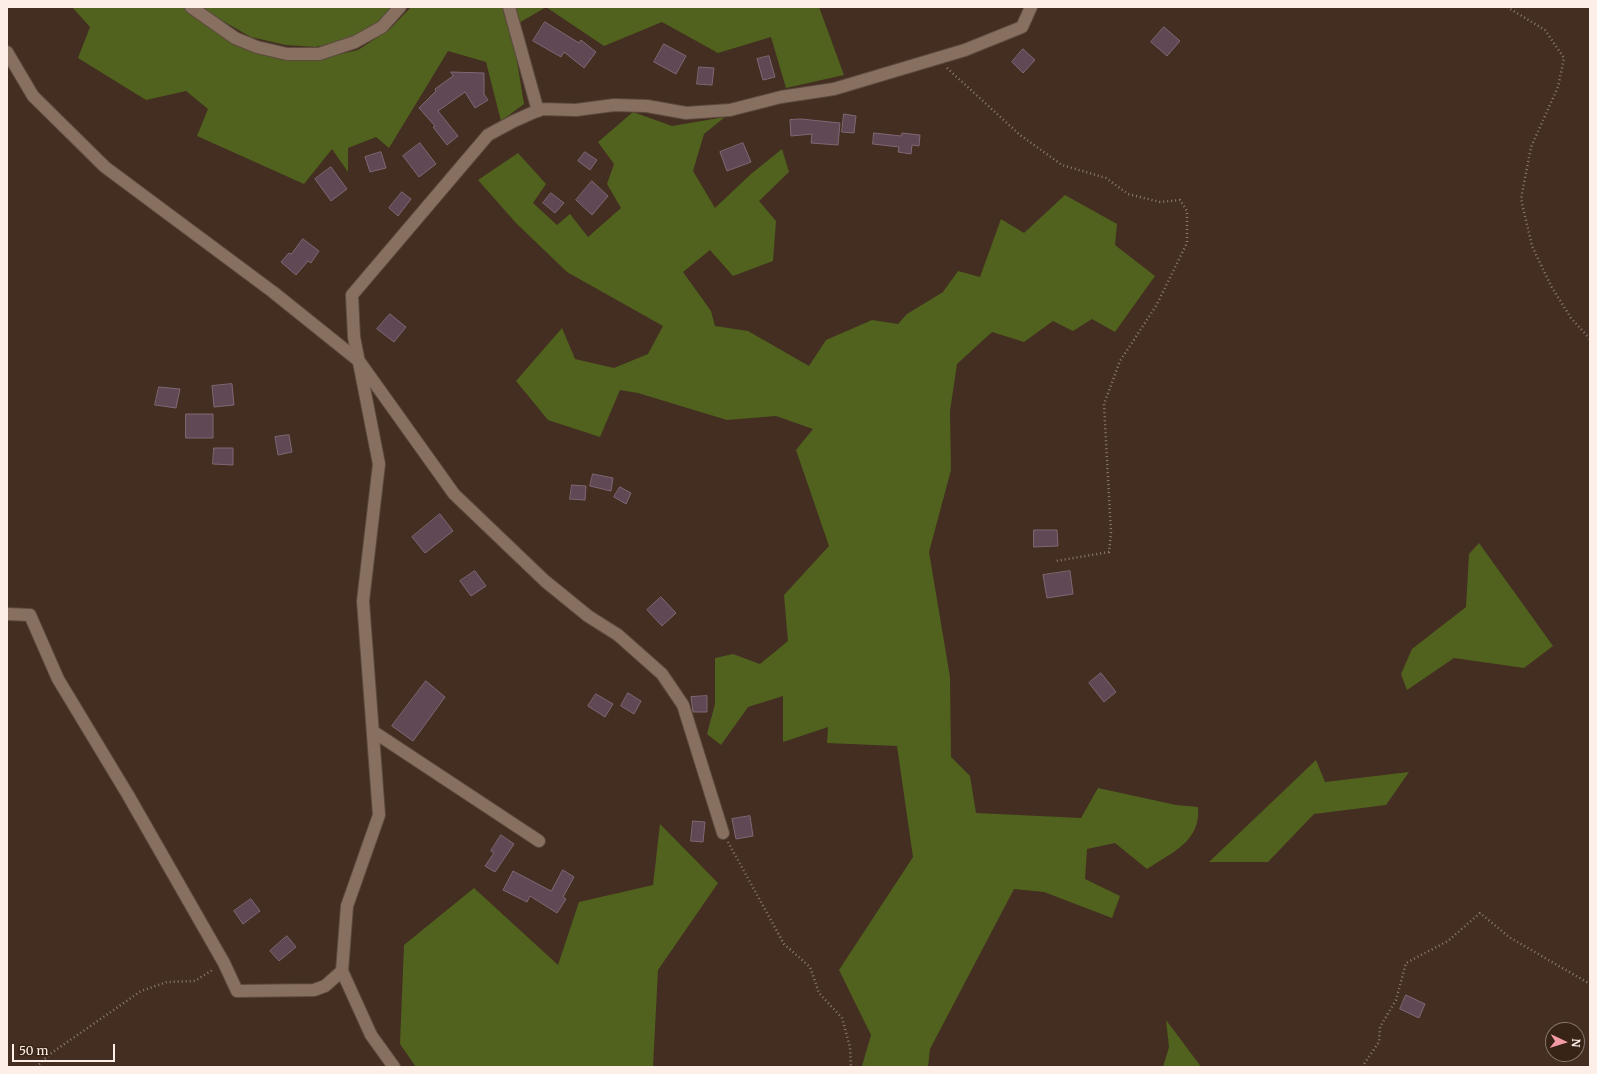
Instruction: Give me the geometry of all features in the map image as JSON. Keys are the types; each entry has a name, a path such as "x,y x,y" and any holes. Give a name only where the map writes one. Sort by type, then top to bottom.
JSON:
{"street":[{"path":"191,7 235,38 257,47 287,54 319,54 355,42 382,27 400,7"},
{"path":"509,7 538,111"},
{"path":"394,1067 371,1035 342,971 347,906 379,815 374,732 363,601 379,464 354,337 352,295 488,135 514,121 538,111 576,110 614,105 647,106 686,113 730,110 781,97 834,89 965,50 1022,27 1031,7"},
{"path":"7,52 33,96 105,167 273,292 359,361 454,494 545,581 588,616 618,635 662,674 683,705 723,833"},
{"path":"7,614 30,615 58,679 128,795 224,963 238,991 314,990 325,986 342,971"},
{"path":"374,732 539,841"}],"path":[{"path":"1507,7 1545,30 1564,58 1558,87 1531,147 1521,199 1532,246 1548,279 1571,318 1590,339"},
{"path":"937,58 1020,135 1062,165 1106,178 1128,194 1160,202 1180,200 1188,211 1187,243 1156,306 1120,361 1104,404 1111,533 1109,552 1056,561"},
{"path":"723,833 784,944 810,967 819,993 842,1018 850,1047 851,1067"},
{"path":"1362,1067 1379,1042 1380,1027 1396,1000 1406,963 1448,941 1480,913 1509,937 1590,984"},
{"path":"36,1067 50,1054 141,991 167,982 195,982 224,963"}],"green space":[{"path":"72,7 183,7 233,43 288,61 319,59 358,50 390,29 411,7 505,7 511,25 524,104 501,121 486,62 448,51 389,148 376,137 348,148 348,172 332,149 304,184 197,136 208,109 186,91 146,100 78,58 90,27"},
{"path":"201,7 393,7 379,24 346,40 316,47 286,45 251,37 207,12"},
{"path":"515,7 546,7 519,23"},
{"path":"546,7 819,7 844,75 786,88 771,37 718,53 662,22 604,46"},
{"path":"633,112 672,126 725,117 704,134 693,171 715,208 751,174 782,149 789,172 759,201 776,221 773,261 733,276 710,250 683,272 711,311 715,326 748,331 809,366 826,340 872,320 898,324 907,314 943,292 958,271 980,277 1001,219 1024,233 1065,195 1117,224 1115,245 1155,276 1115,332 1092,319 1073,331 1053,321 1024,342 992,332 957,364 950,411 951,470 929,552 950,677 951,757 970,776 976,813 1081,818 1098,788 1176,805 1198,807 1198,819 1190,838 1183,845 1147,869 1115,843 1087,849 1085,879 1120,896 1112,918 1044,892 1014,889 930,1049 928,1067 855,1067 862,1066 871,1035 839,970 913,857 897,746 827,743 828,727 783,742 783,696 748,707 721,745 707,734 715,704 715,658 733,654 760,664 788,641 784,595 829,546 796,450 813,429 776,416 727,420 638,393 620,390 600,437 548,420 516,381 562,328 575,359 614,368 648,354 663,326 567,272 516,223 478,180 518,153 546,184 533,203 557,225 570,214 588,237 621,208 607,184 614,164 598,142"},
{"path":"1479,543 1553,646 1524,668 1454,658 1407,690 1401,674 1412,649 1466,607 1469,554"},
{"path":"1316,760 1325,782 1409,772 1386,805 1314,814 1268,862 1209,862"},
{"path":"660,824 718,883 658,970 653,1067 416,1067 400,1044 404,945 474,888 558,965 579,902 653,885"},
{"path":"1166,1020 1201,1067 1163,1067 1169,1047"}],"building":[{"path":"545,22 579,43 581,40 596,52 584,68 564,52 561,57 533,41"},
{"path":"1164,27 1180,41 1167,56 1151,42"},
{"path":"664,44 686,56 676,74 654,62"},
{"path":"1023,49 1035,60 1023,73 1012,62"},
{"path":"769,56 775,77 763,80 757,59"},
{"path":"699,67 714,68 712,85 697,84"},
{"path":"451,72 484,73 484,94 488,100 475,108 465,92 438,111 458,136 447,145 433,127 435,126 419,108 436,91 435,89 453,76"},
{"path":"844,114 856,116 854,133 842,132"},
{"path":"801,119 840,123 838,145 811,143 812,134 791,136 790,120"},
{"path":"874,133 901,136 902,133 920,135 919,146 912,145 911,154 898,152 899,147 873,144"},
{"path":"420,143 436,164 419,177 403,156"},
{"path":"743,143 751,162 727,171 720,152"},
{"path":"381,152 386,168 370,172 365,157"},
{"path":"585,152 597,160 590,170 578,161"},
{"path":"331,167 347,189 331,201 315,179"},
{"path":"592,181 608,196 592,215 576,200"},
{"path":"402,192 411,199 398,216 389,208"},
{"path":"551,193 564,203 555,213 543,203"},
{"path":"303,239 319,251 311,263 308,261 296,275 281,262 289,253 291,254"},
{"path":"390,314 406,327 394,342 377,329"},
{"path":"232,384 234,405 214,407 212,386"},
{"path":"159,387 180,389 176,408 155,405"},
{"path":"186,414 213,414 213,438 186,438"},
{"path":"289,435 292,452 278,455 275,437"},
{"path":"214,448 233,448 233,465 213,464"},
{"path":"593,474 613,478 611,491 590,486"},
{"path":"572,485 586,486 585,500 570,499"},
{"path":"620,487 631,493 626,504 614,497"},
{"path":"440,514 453,531 425,553 412,537"},
{"path":"1034,530 1057,530 1058,546 1034,547"},
{"path":"475,571 486,586 471,596 460,581"},
{"path":"1070,571 1073,594 1047,598 1043,575"},
{"path":"661,597 676,613 662,626 647,610"},
{"path":"1101,673 1116,692 1104,702 1089,683"},
{"path":"426,681 445,697 413,741 392,726"},
{"path":"628,693 641,701 634,714 621,706"},
{"path":"596,694 613,704 605,717 588,706"},
{"path":"707,696 707,712 693,712 691,697"},
{"path":"750,816 753,836 736,839 732,819"},
{"path":"693,821 705,822 703,842 691,841"},
{"path":"501,835 514,844 495,872 485,866 494,853 491,851"},
{"path":"563,870 574,877 563,897 566,899 557,913 530,896 527,902 503,890 513,871 551,891"},
{"path":"251,899 260,911 243,924 234,911"},
{"path":"287,936 296,947 279,961 270,951"},
{"path":"1406,995 1425,1004 1419,1018 1400,1009"}]}
